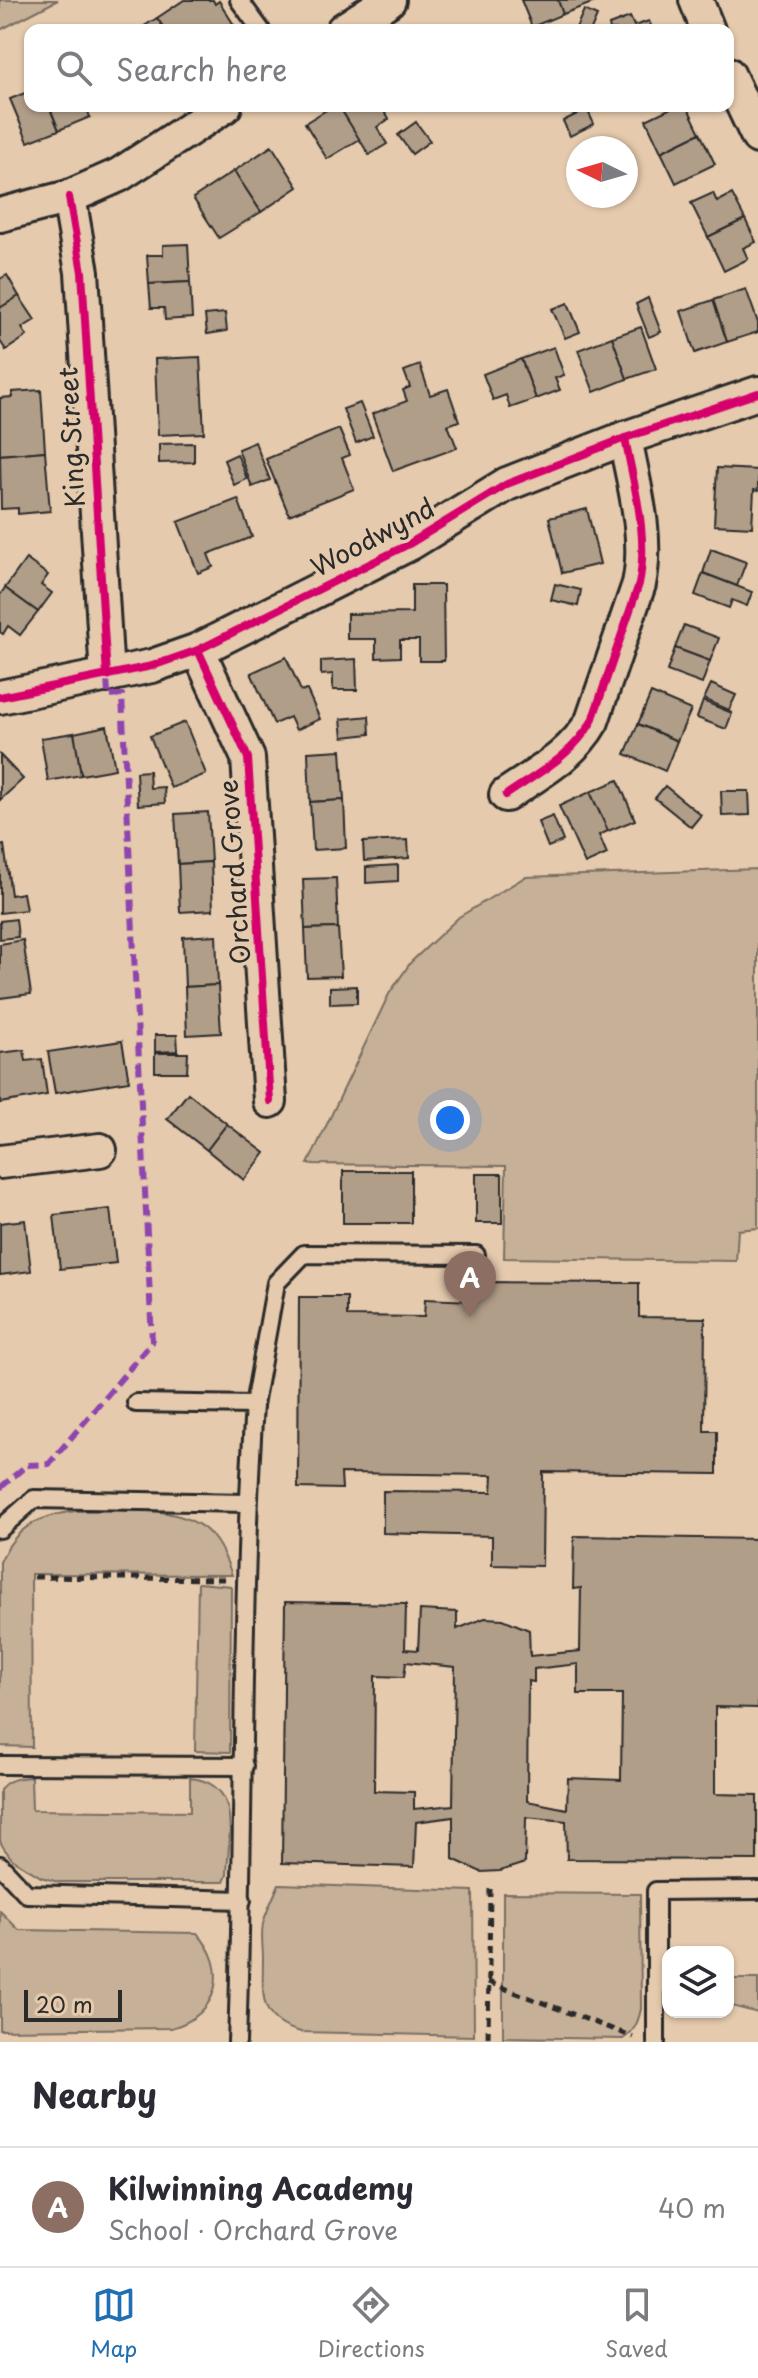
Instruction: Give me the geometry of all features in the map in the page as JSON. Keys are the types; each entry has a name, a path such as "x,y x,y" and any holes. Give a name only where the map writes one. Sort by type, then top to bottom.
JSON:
{"street":[{"path":"352,24 389,0"},
{"path":"696,0 706,24"},
{"path":"734,87 758,137"},
{"path":"0,215 69,197 119,175 216,112"},
{"name":"King Street","path":"69,197 82,272 107,676"},
{"name":"Woodwynd","path":"0,697 152,666 198,650 409,544 507,484 625,438 758,393"},
{"path":"506,795 566,755 581,741 592,721 639,584 644,541 625,438"},
{"name":"Orchard Grove","path":"198,650 248,758 270,1101"},
{"path":"0,1162 100,1150"}],"lane":[{"path":"239,0 257,24"},
{"path":"237,2042 247,1503 254,1405 276,1283 304,1254 476,1255"},
{"path":"136,1403 254,1405"},
{"path":"0,1529 34,1499 247,1503"},
{"path":"0,1765 244,1766"},
{"path":"0,1865 27,1894 242,1900"},
{"path":"656,2042 656,1891 758,1890"}],"path":[{"path":"34,1577 246,1579"},
{"path":"490,1889 488,2042 494,2042"},
{"path":"488,1982 645,2042"}],"shaded area":[{"path":"0,0 58,0 0,30"},
{"path":"758,869 758,1228 738,1230 736,1261 504,1258 506,1166 308,1164 389,994 411,962 459,917 525,877"},
{"path":"76,1511 152,1511 188,1519 204,1528 216,1541 232,1575 31,1574 32,1747 0,1746 0,1562 21,1531 51,1516"},
{"path":"198,1583 231,1586 230,1752 195,1751"},
{"path":"31,1777 32,1810 190,1812 190,1778 207,1782 218,1790 229,1814 227,1875 224,1882 58,1882 41,1877 12,1859 0,1841 0,1790 10,1781"},
{"path":"279,1884 473,1891 474,2036 301,2032 276,2021 263,1994 262,1934 264,1920"},
{"path":"503,1893 640,1894 641,2009 635,2026 627,2036 623,2039 503,2037"},
{"path":"0,1911 19,1930 197,1933 214,1961 216,1975 209,2002 187,2022 171,2028 0,2030"},
{"path":"734,1979 758,1979 758,2013 734,2007"}],"building":[{"path":"184,0 213,0 215,4 219,1 233,24 161,24 157,18"},
{"path":"521,0 558,0 563,14 539,24 531,24"},
{"path":"558,0 594,0 595,2 563,14"},
{"path":"584,10 597,16 594,24 578,24"},
{"path":"630,17 633,24 612,24"},
{"path":"157,18 161,24 148,24"},
{"path":"24,93 24,112 52,112 59,130 28,142 10,99"},
{"path":"52,112 88,112 90,117 59,130"},
{"path":"323,112 343,112 360,139 327,159 305,123"},
{"path":"343,112 384,112 389,119 377,127 387,144 369,155"},
{"path":"581,112 588,112 594,124 570,136 563,121"},
{"path":"663,112 690,112 700,133 661,152 646,120"},
{"path":"416,122 430,141 412,154 398,135"},
{"path":"700,133 715,164 676,183 661,152"},
{"path":"272,146 298,187 261,212 234,171"},
{"path":"234,171 261,212 219,238 193,198"},
{"path":"713,193 717,202 732,194 745,219 708,237 691,203"},
{"path":"745,219 756,242 743,248 748,259 724,271 708,237"},
{"path":"188,244 190,282 149,284 147,255 163,255 163,245"},
{"path":"7,275 19,296 0,308 0,279"},
{"path":"190,282 192,318 165,320 164,308 151,308 149,284"},
{"path":"746,289 758,323 758,332 727,342 713,300"},
{"path":"19,296 35,320 22,328 27,336 6,350 0,341 0,308"},
{"path":"648,298 661,332 649,337 636,304"},
{"path":"713,300 727,342 695,353 681,311"},
{"path":"568,303 580,332 565,338 552,309"},
{"path":"225,313 227,331 207,334 205,315"},
{"path":"641,327 656,369 627,379 612,337"},
{"path":"612,337 627,379 594,392 578,350"},
{"path":"554,347 564,375 555,378 560,390 536,399 521,359"},
{"path":"200,357 204,433 158,435 155,359"},
{"path":"521,359 536,399 510,408 506,395 493,400 483,374"},
{"path":"420,365 430,395 448,389 459,421 448,425 457,448 393,471 372,414 407,401 403,390 410,387 404,371"},
{"path":"41,390 45,451 0,455 0,398 12,397 12,392"},
{"path":"360,403 373,436 356,443 343,409"},
{"path":"339,429 350,455 342,458 354,489 289,515 266,459"},
{"path":"255,442 270,480 252,487 238,449"},
{"path":"194,443 194,462 159,463 159,444"},
{"path":"45,451 50,511 18,514 18,508 1,509 0,455"},
{"path":"237,454 247,479 234,485 224,460"},
{"path":"717,468 758,470 752,527 714,525"},
{"path":"238,499 252,537 208,554 213,567 198,573 178,522"},
{"path":"587,509 600,564 562,573 549,518"},
{"path":"711,549 746,562 737,586 703,573"},
{"path":"26,559 48,575 41,585 52,593 38,612 5,588"},
{"path":"703,573 752,592 747,606 732,600 729,608 695,595"},
{"path":"555,584 581,590 578,606 551,600"},
{"path":"412,585 443,585 444,661 419,661 419,640 400,640 400,657 376,658 376,639 347,639 347,614 412,613"},
{"path":"5,588 38,612 20,635 8,626 3,634 0,632 0,595"},
{"path":"684,625 719,638 710,661 675,648"},
{"path":"675,648 710,661 702,684 667,671"},
{"path":"286,657 301,691 307,690 320,719 296,730 290,717 274,724 251,673"},
{"path":"356,659 357,690 333,690 333,674 321,675 321,661"},
{"path":"711,684 736,695 729,710 704,699"},
{"path":"651,693 691,710 677,741 638,724"},
{"path":"703,701 732,713 726,729 697,718"},
{"path":"369,716 370,734 343,737 341,719"},
{"path":"185,722 206,774 171,788 150,736"},
{"path":"638,724 677,741 665,771 625,754"},
{"path":"107,726 115,769 81,775 74,733"},
{"path":"74,733 81,775 48,781 41,738"},
{"path":"341,750 344,800 310,802 308,752"},
{"path":"0,755 23,779 0,800"},
{"path":"149,771 150,788 164,787 165,803 138,805 136,772"},
{"path":"618,780 635,820 608,831 590,792"},
{"path":"665,786 701,815 691,827 655,798"},
{"path":"721,791 749,791 750,815 722,816"},
{"path":"590,792 608,831 599,835 607,854 585,864 559,806"},
{"path":"344,800 346,848 313,850 310,802"},
{"path":"208,812 211,862 178,864 175,814"},
{"path":"553,816 563,841 548,847 538,822"},
{"path":"408,840 409,858 364,861 363,842"},
{"path":"4,845 11,895 23,893 26,910 0,913 0,846"},
{"path":"211,862 213,910 180,912 178,864"},
{"path":"398,865 398,881 366,883 366,867"},
{"path":"336,878 338,928 305,929 303,879"},
{"path":"16,919 18,937 0,939 0,921"},
{"path":"338,928 341,976 307,977 305,929"},
{"path":"216,935 218,985 185,987 183,937"},
{"path":"23,940 31,994 0,998 0,944"},
{"path":"218,985 221,1033 187,1035 185,987"},
{"path":"357,986 357,1003 330,1004 330,987"},
{"path":"155,1035 177,1035 178,1051 155,1052"},
{"path":"122,1041 129,1081 55,1093 48,1052"},
{"path":"24,1050 26,1061 42,1059 47,1095 0,1103 0,1053"},
{"path":"155,1053 188,1053 187,1072 155,1072"},
{"path":"188,1093 227,1124 207,1150 167,1119"},
{"path":"227,1124 265,1153 244,1180 207,1150"},
{"path":"343,1171 411,1171 411,1223 343,1223"},
{"path":"476,1174 502,1174 502,1223 476,1223"},
{"path":"110,1209 116,1263 60,1269 54,1215"},
{"path":"25,1220 31,1271 0,1275 0,1223"},
{"path":"474,1282 639,1283 639,1317 705,1318 704,1431 717,1431 717,1474 543,1472 542,1566 492,1565 492,1536 383,1533 383,1491 492,1492 493,1475 341,1473 342,1489 298,1488 299,1297 347,1297 347,1316 424,1317 425,1299 473,1301"},
{"path":"574,1536 758,1539 758,1708 715,1707 715,1794 757,1795 757,1860 567,1859 566,1821 526,1817 525,1863 500,1871 481,1872 453,1859 453,1817 416,1822 414,1867 282,1863 285,1602 406,1604 405,1649 418,1650 420,1610 457,1612 457,1629 485,1618 503,1619 529,1630 530,1656 580,1651 581,1588 573,1589","holes":["406,1662 455,1667 453,1805 414,1809 414,1792 374,1791 375,1676 404,1677","578,1664 578,1694 622,1694 621,1780 568,1778 567,1809 527,1801 528,1681 534,1682 534,1669"]}],"marked path":[{"path":"0,1488 27,1465 49,1464 152,1342 122,695 108,696 107,676"}],"cycle path":[{"path":"69,197 82,272 107,676"},
{"path":"0,697 152,666 198,650 409,544 507,484 625,438 758,393"},
{"path":"506,795 564,754 592,721 639,584 641,529 625,438"},
{"path":"198,650 248,758 270,1101"}],"place":[{"name":"Kilwinning Academy","path":"470,1317"}]}
